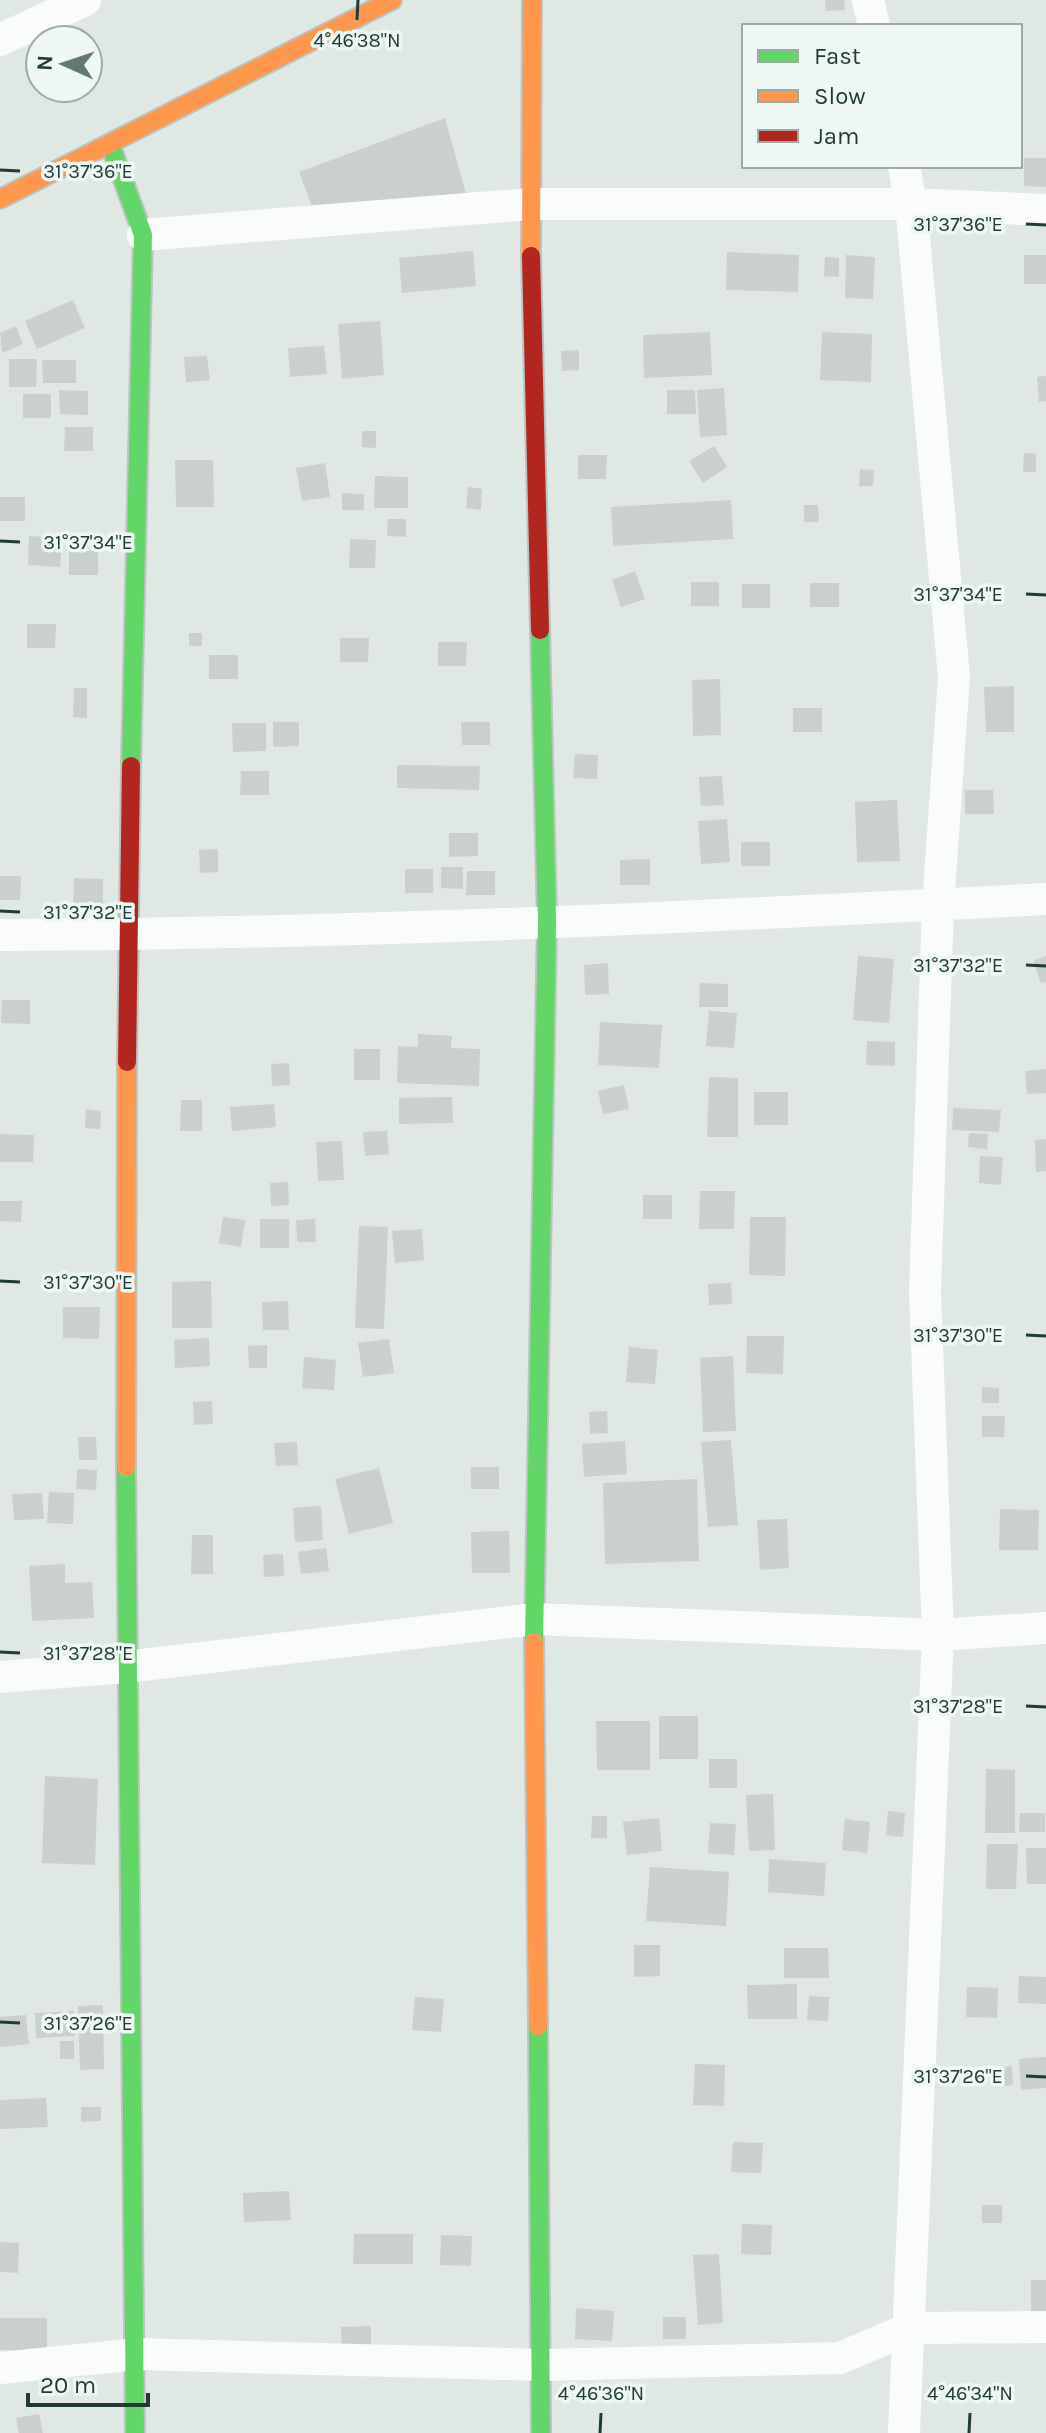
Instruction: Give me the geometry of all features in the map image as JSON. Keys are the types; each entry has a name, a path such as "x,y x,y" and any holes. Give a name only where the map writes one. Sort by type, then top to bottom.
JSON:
{"street":[{"path":"0,40 85,0"},
{"path":"0,199 392,0"},
{"path":"532,0 530,204 547,921 534,1619 541,2433"},
{"path":"868,0 874,24"},
{"path":"110,144 143,235 127,935 125,1667 137,2354 135,2433"},
{"path":"904,168 911,204 954,677 938,905 925,1292 938,1635 911,2328 904,2433"},
{"path":"143,235 530,204 911,204 1046,210"},
{"path":"0,935 127,935 547,921 1046,899"},
{"path":"0,1677 125,1667 534,1619 938,1635 1046,1628"},
{"path":"0,2368 137,2354 542,2365 840,2358 911,2328 1046,2327"}],"building":[{"path":"825,0 844,0 845,10 826,11"},
{"path":"445,118 466,194 312,206 299,172"},
{"path":"1024,158 1046,158 1046,187 1024,186"},
{"path":"473,251 476,286 402,293 399,258"},
{"path":"727,252 799,255 798,292 726,290"},
{"path":"846,255 875,257 873,299 845,298"},
{"path":"1024,255 1046,255 1046,284 1024,284"},
{"path":"825,257 839,258 839,277 824,276"},
{"path":"73,300 85,328 37,349 25,321"},
{"path":"380,321 384,375 342,379 338,324"},
{"path":"16,326 23,344 2,353 0,333"},
{"path":"710,332 712,375 644,378 643,335"},
{"path":"822,332 872,334 871,382 820,380"},
{"path":"324,346 327,374 290,377 288,348"},
{"path":"579,350 579,370 562,371 561,351"},
{"path":"207,356 210,380 186,382 184,357"},
{"path":"9,359 37,359 36,387 9,387"},
{"path":"42,360 76,360 76,383 43,383"},
{"path":"1046,376 1046,401 1039,402 1037,377"},
{"path":"724,388 727,435 700,437 697,390"},
{"path":"59,390 88,391 88,415 60,414"},
{"path":"667,390 695,390 696,414 667,414"},
{"path":"23,394 51,394 51,418 23,418"},
{"path":"65,427 93,427 93,451 64,451"},
{"path":"362,431 376,431 376,448 362,447"},
{"path":"714,446 727,467 703,483 689,461"},
{"path":"1024,453 1036,454 1036,472 1023,472"},
{"path":"578,455 607,455 606,479 578,479"},
{"path":"175,460 213,460 214,507 176,507"},
{"path":"325,463 330,497 302,501 296,468"},
{"path":"860,469 874,470 873,486 859,486"},
{"path":"375,476 408,477 408,508 374,508"},
{"path":"468,487 482,489 481,510 466,508"},
{"path":"342,493 364,494 364,510 342,510"},
{"path":"0,497 25,497 25,521 0,521"},
{"path":"731,500 733,539 613,546 611,507"},
{"path":"804,505 818,505 819,522 804,522"},
{"path":"388,519 406,519 406,537 387,536"},
{"path":"29,536 62,538 60,567 28,565"},
{"path":"350,539 376,540 375,568 349,568"},
{"path":"69,551 98,551 98,575 69,575"},
{"path":"635,571 645,599 621,607 612,580"},
{"path":"691,582 719,582 719,606 691,606"},
{"path":"810,583 839,583 839,607 810,607"},
{"path":"742,584 770,584 770,608 742,608"},
{"path":"27,624 56,624 55,648 27,648"},
{"path":"189,633 202,633 202,646 189,646"},
{"path":"340,638 369,638 368,662 340,662"},
{"path":"438,642 467,642 466,666 438,666"},
{"path":"209,655 238,655 238,679 209,679"},
{"path":"720,679 721,735 693,736 692,680"},
{"path":"1014,686 1014,732 986,732 984,687"},
{"path":"74,688 87,688 87,718 73,717"},
{"path":"793,708 822,708 822,732 793,732"},
{"path":"273,722 299,722 299,746 273,747"},
{"path":"461,722 490,722 490,745 462,745"},
{"path":"232,723 266,723 266,751 233,752"},
{"path":"575,754 598,755 597,779 573,778"},
{"path":"397,765 480,766 479,790 397,788"},
{"path":"241,771 269,771 269,795 240,795"},
{"path":"722,776 724,805 701,806 699,777"},
{"path":"965,790 993,790 994,814 965,814"},
{"path":"897,800 900,861 857,862 855,802"},
{"path":"727,819 730,862 701,864 698,821"},
{"path":"449,833 478,833 478,856 449,857"},
{"path":"741,842 770,842 770,866 741,866"},
{"path":"218,849 218,872 200,873 199,850"},
{"path":"650,859 650,885 620,885 620,860"},
{"path":"441,867 463,867 463,889 441,888"},
{"path":"405,869 433,869 433,893 405,893"},
{"path":"467,871 495,871 495,895 466,895"},
{"path":"0,876 21,876 20,900 0,900"},
{"path":"74,878 103,879 103,910 73,909"},
{"path":"858,956 894,959 889,1023 853,1020"},
{"path":"1046,956 1046,982 1041,983 1033,961"},
{"path":"608,963 609,994 585,995 584,965"},
{"path":"700,983 728,984 728,1007 699,1007"},
{"path":"2,1000 30,1000 30,1024 1,1023"},
{"path":"709,1011 737,1013 734,1048 706,1046"},
{"path":"600,1022 662,1025 659,1068 598,1065"},
{"path":"418,1034 452,1036 451,1048 480,1049 479,1086 397,1083 398,1046 418,1047"},
{"path":"867,1041 895,1042 895,1066 866,1065"},
{"path":"354,1049 380,1049 380,1080 354,1080"},
{"path":"289,1063 290,1085 272,1086 271,1064"},
{"path":"1046,1069 1046,1093 1027,1094 1025,1071"},
{"path":"709,1077 738,1078 738,1137 707,1137"},
{"path":"624,1085 629,1109 603,1114 598,1091"},
{"path":"754,1092 788,1092 788,1125 754,1125"},
{"path":"452,1097 453,1123 399,1124 399,1098"},
{"path":"181,1100 202,1100 202,1131 180,1131"},
{"path":"274,1104 276,1127 232,1131 230,1107"},
{"path":"953,1108 1001,1110 999,1132 952,1130"},
{"path":"86,1109 101,1111 100,1129 85,1128"},
{"path":"387,1131 389,1154 365,1156 363,1132"},
{"path":"969,1133 988,1134 987,1149 968,1147"},
{"path":"0,1134 34,1135 33,1162 0,1162"},
{"path":"1046,1139 1046,1171 1036,1172 1035,1140"},
{"path":"342,1141 344,1180 318,1181 316,1142"},
{"path":"980,1156 1003,1157 1001,1185 979,1183"},
{"path":"288,1182 289,1205 271,1206 270,1183"},
{"path":"700,1191 735,1191 734,1229 699,1229"},
{"path":"643,1195 672,1195 672,1219 643,1219"},
{"path":"0,1201 22,1201 21,1222 0,1221"},
{"path":"223,1217 245,1220 241,1247 219,1243"},
{"path":"750,1217 786,1217 785,1276 749,1275"},
{"path":"260,1219 289,1219 289,1248 260,1248"},
{"path":"315,1219 316,1242 297,1242 296,1220"},
{"path":"359,1226 388,1227 384,1329 355,1328"},
{"path":"422,1229 424,1260 395,1263 392,1231"},
{"path":"211,1281 212,1328 172,1328 172,1282"},
{"path":"731,1283 732,1304 709,1305 708,1284"},
{"path":"288,1301 289,1330 263,1330 262,1302"},
{"path":"63,1307 100,1307 99,1339 63,1338"},
{"path":"747,1336 784,1336 783,1374 746,1373"},
{"path":"209,1338 210,1366 175,1368 174,1340"},
{"path":"389,1339 394,1373 363,1377 358,1343"},
{"path":"267,1345 267,1368 249,1368 248,1346"},
{"path":"629,1347 658,1350 655,1384 626,1382"},
{"path":"733,1356 736,1431 703,1432 700,1358"},
{"path":"304,1357 336,1360 334,1390 302,1388"},
{"path":"982,1387 999,1388 999,1403 982,1403"},
{"path":"212,1401 213,1424 194,1425 193,1402"},
{"path":"607,1411 608,1433 590,1434 589,1412"},
{"path":"982,1416 1005,1416 1004,1437 982,1437"},
{"path":"78,1437 96,1437 97,1460 79,1460"},
{"path":"731,1440 738,1525 708,1527 701,1442"},
{"path":"625,1441 627,1474 584,1477 582,1444"},
{"path":"297,1442 298,1465 276,1466 274,1443"},
{"path":"471,1467 499,1467 499,1489 471,1489"},
{"path":"379,1468 393,1523 349,1534 335,1479"},
{"path":"77,1469 97,1470 96,1490 76,1489"},
{"path":"697,1479 699,1561 605,1564 603,1483"},
{"path":"49,1492 74,1493 73,1524 47,1523"},
{"path":"42,1493 44,1519 14,1520 12,1494"},
{"path":"321,1506 323,1540 295,1542 293,1508"},
{"path":"1000,1509 1039,1510 1038,1550 999,1550"},
{"path":"787,1519 789,1568 760,1570 757,1520"},
{"path":"509,1531 510,1573 472,1573 471,1532"},
{"path":"192,1535 213,1535 213,1574 191,1574"},
{"path":"326,1548 329,1571 301,1574 298,1552"},
{"path":"283,1554 284,1576 264,1577 263,1555"},
{"path":"65,1564 65,1583 92,1582 94,1618 32,1621 29,1566"},
{"path":"659,1716 698,1716 698,1759 659,1759"},
{"path":"596,1721 650,1721 650,1770 597,1770"},
{"path":"709,1759 737,1759 737,1788 709,1788"},
{"path":"986,1769 1015,1770 1015,1833 985,1833"},
{"path":"45,1776 98,1779 95,1865 42,1863"},
{"path":"773,1794 775,1850 749,1851 746,1795"},
{"path":"888,1811 905,1813 903,1837 886,1835"},
{"path":"1020,1813 1045,1813 1045,1832 1019,1832"},
{"path":"592,1816 607,1816 607,1838 591,1838"},
{"path":"659,1818 662,1851 627,1855 623,1822"},
{"path":"845,1819 870,1822 867,1853 842,1850"},
{"path":"710,1823 736,1824 734,1855 708,1853"},
{"path":"987,1844 1018,1844 1016,1889 986,1889"},
{"path":"1026,1848 1046,1848 1046,1884 1027,1884"},
{"path":"769,1859 826,1863 824,1896 768,1892"},
{"path":"650,1867 729,1872 726,1926 646,1921"},
{"path":"634,1945 660,1945 660,1976 634,1977"},
{"path":"784,1948 828,1948 829,1978 784,1978"},
{"path":"1019,1976 1046,1977 1046,2004 1018,2003"},
{"path":"797,1984 797,2019 748,2019 747,1985"},
{"path":"967,1987 998,1988 997,2018 966,2017"},
{"path":"809,1996 829,1997 828,2021 807,2020"},
{"path":"415,1997 444,1999 441,2032 412,2030"},
{"path":"103,2005 104,2069 80,2070 78,2006"},
{"path":"74,2011 75,2036 36,2038 35,2013"},
{"path":"26,2015 29,2044 0,2047 0,2017"},
{"path":"60,2041 74,2041 74,2059 60,2059"},
{"path":"1046,2057 1046,2088 1021,2090 1019,2059"},
{"path":"695,2064 725,2065 724,2106 693,2105"},
{"path":"1012,2066 1013,2085 994,2087 993,2068"},
{"path":"46,2098 48,2127 0,2129 0,2100"},
{"path":"81,2107 101,2107 101,2121 81,2122"},
{"path":"733,2142 763,2143 761,2173 731,2172"},
{"path":"289,2191 291,2220 244,2222 243,2193"},
{"path":"982,2205 1002,2205 1002,2223 982,2223"},
{"path":"742,2224 772,2225 771,2255 741,2254"},
{"path":"354,2234 413,2234 413,2264 353,2264"},
{"path":"441,2235 472,2236 471,2266 440,2265"},
{"path":"0,2242 19,2243 18,2273 0,2272"},
{"path":"719,2254 723,2323 698,2325 693,2255"},
{"path":"1031,2280 1046,2280 1046,2311 1031,2311"},
{"path":"576,2308 614,2311 612,2341 575,2339"},
{"path":"663,2317 686,2317 686,2339 663,2339"},
{"path":"0,2318 47,2318 47,2350 0,2350"},
{"path":"371,2326 371,2350 342,2351 341,2327"},
{"path":"39,2414 43,2433 19,2433 16,2418"}],"traffic: fast":[{"path":"110,144 143,235 131,766"},
{"path":"534,1642 547,921 540,630"},
{"path":"126,1467 135,2433"},
{"path":"538,2026 541,2433"}],"traffic: slow":[{"path":"0,199 392,0"},
{"path":"531,256 532,0"},
{"path":"126,1467 127,1062"},
{"path":"534,1642 538,2026"}],"traffic: jam":[{"path":"531,256 540,630"},
{"path":"127,1062 131,766"}]}
